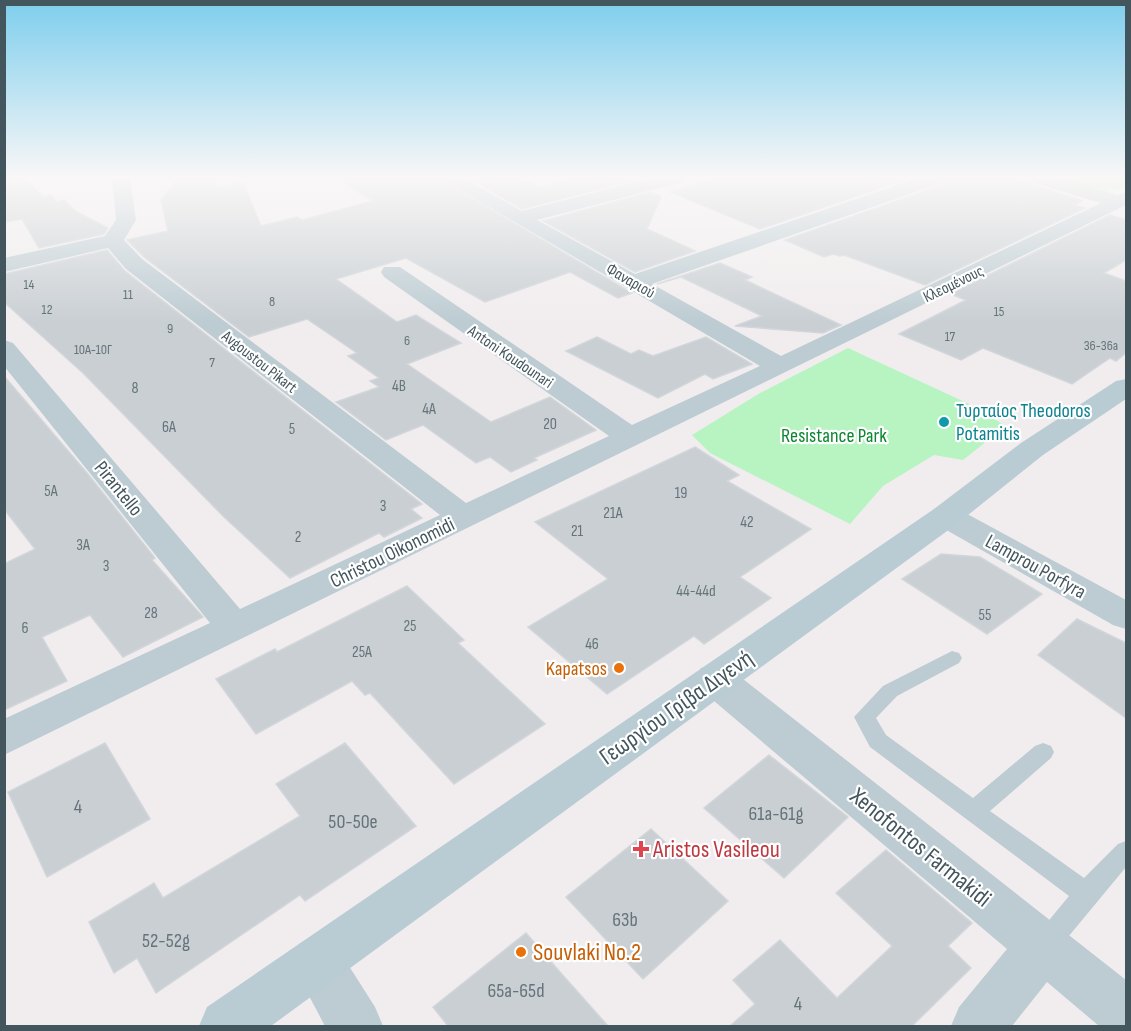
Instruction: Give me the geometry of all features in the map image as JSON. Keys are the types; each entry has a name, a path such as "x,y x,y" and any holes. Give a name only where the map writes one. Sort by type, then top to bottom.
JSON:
{"main road":[{"name":"Γεωργίου Γρίβα Διγενή","path":"226,1026 946,516 1032,449 1126,387"}],"street":[{"path":"4,265 113,241 122,226"},
{"name":"Φαναριού","path":"534,226 780,366"},
{"path":"634,282 797,226"},
{"name":"Κλεομένους","path":"780,366 1069,226"},
{"name":"Avgoustou Pikart","path":"113,241 134,264 464,518"},
{"name":"Antoni Koudounari","path":"392,272 631,438"},
{"name":"Pirantello","path":"4,348 234,627"},
{"name":"Christou Oikonomidi","path":"4,738 780,366"},
{"name":"Lamprou Porfyra","path":"946,516 1126,616"},
{"name":"Xenofontos Farmakidi","path":"715,679 1126,1014"},
{"path":"978,1026 1043,946"},
{"path":"317,962 356,1026"}],"lane":[{"path":"952,658 890,691 864,717 878,741 1086,894"},
{"path":"974,811 1043,752"},
{"path":"1043,946 1086,894 1126,851"}],"green space":[{"name":"Resistance Park","path":"848,348 967,403 1006,426 963,460 934,455 883,486 850,524 710,453 692,435 760,393"}],"building":[{"path":"26,226 104,226 108,228 104,234 39,248"},
{"path":"167,226 519,226 632,293 618,298 570,272 485,302 406,258 336,279 397,322 416,315 461,343 407,364 491,422 550,397 596,430 534,458 537,460 511,472 490,457 476,463 423,425 386,440 336,402 379,387 370,381 379,378 348,356 357,353 307,319 249,337 144,257 127,240 168,231"},
{"path":"552,226 648,226 647,229 695,251 635,272"},
{"path":"825,226 1047,226 925,285 844,255 833,254 824,257 785,240"},
{"path":"1087,226 1126,226 1126,260 1104,273 1126,281 1126,353 1116,361 1110,358 1072,384 983,348 961,360 899,334 966,300 950,294"},
{"path":"107,250 125,271 422,504 411,509 422,518 384,537 379,533 290,578 224,517 83,373 4,302 4,274"},
{"path":"720,263 752,277 745,280 841,325 823,333 735,326 762,316 681,277 657,284"},
{"path":"597,337 631,354 639,350 653,356 706,337 752,364 713,379 705,374 658,398 566,351"},
{"path":"4,376 87,473 155,558 152,560 203,617 123,657 90,615 42,637 67,681 4,710 4,564 35,549 4,509"},
{"path":"695,447 739,475 727,481 811,529 740,577 771,598 704,644 694,636 607,694 528,627 608,579 535,522"},
{"path":"941,554 980,557 1042,594 987,634 902,579"},
{"path":"407,586 464,640 458,643 545,724 454,784 370,693 365,695 352,681 256,734 216,679 275,649 277,652"},
{"path":"1077,619 1126,643 1126,718 1038,655"},
{"path":"105,743 150,819 47,877 8,792"},
{"path":"345,743 416,826 305,901 300,895 156,993 137,958 114,973 89,922 154,883 163,898 300,816 276,784"},
{"path":"769,755 848,817 784,878 704,808"},
{"path":"651,829 728,901 643,979 566,897"},
{"path":"886,850 972,923 948,946 971,968 912,1026 730,1026 755,1004 733,980 780,940 837,998 892,946 836,893"},
{"path":"526,933 608,1026 448,1026 433,1007"}],"place":[{"name":"Τυρταίος Theodoros Potamitis","path":"944,422"},
{"name":"Kapatsos","path":"619,668"},
{"name":"Aristos Vasileou","path":"641,849"},
{"name":"Souvlaki No.2","path":"521,952"}]}
